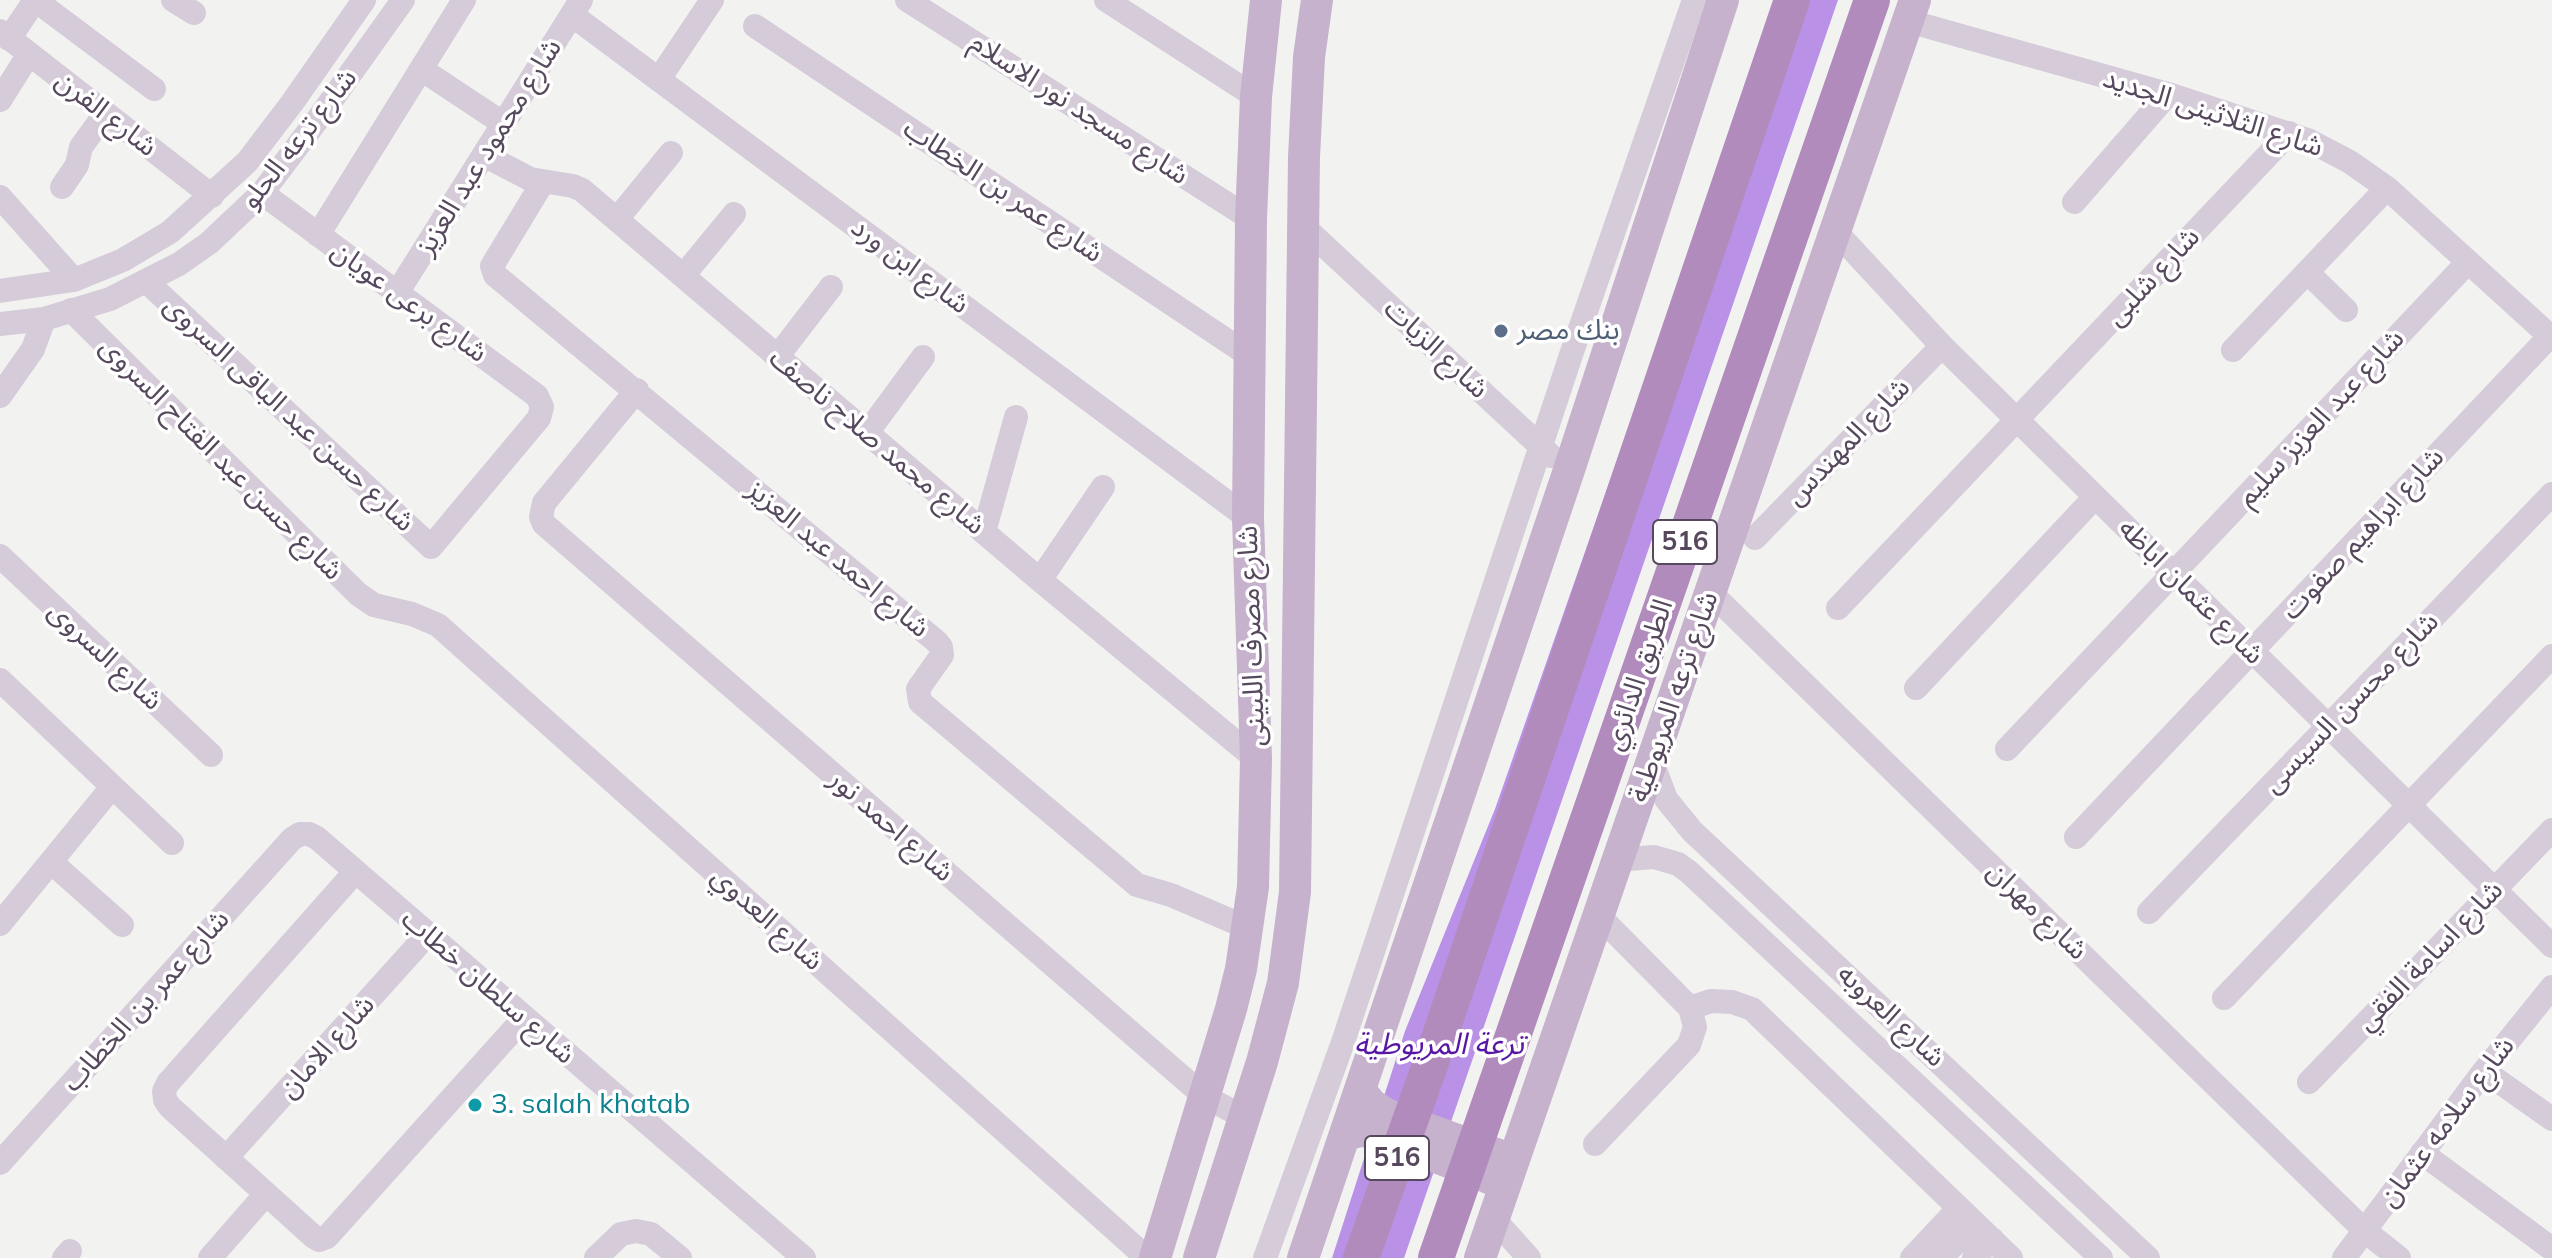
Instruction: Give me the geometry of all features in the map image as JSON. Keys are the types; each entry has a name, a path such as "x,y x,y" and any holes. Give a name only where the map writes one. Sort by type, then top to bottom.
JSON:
{"highway":[{"name":"516","path":"1361,1258 1429,1068 1792,0"},
{"name":"الطريق الدائري","path":"1436,1258 1872,0"}],"main road":[{"name":"شارع مصرف اللبينى","path":"1155,1258 1231,1009 1248,928 1256,846 1248,518 1251,219 1256,97 1266,0"},
{"name":"شارع مصرف اللبينى","path":"1199,1258 1245,1118 1283,983 1295,892 1303,226 1309,57 1317,0"},
{"path":"1303,1258 1568,473 1723,0"},
{"name":"شارع ترعه المريوطية","path":"1480,1258 1912,10"},
{"path":"1360,1090 1371,1104 1386,1114 1488,1152 1502,1155 1516,1153"},
{"path":"1345,1135 1360,1131 1375,1133 1481,1174 1494,1182 1499,1206"}],"street":[{"path":"5,35 35,0 154,89"},
{"path":"173,0 194,13"},
{"name":"شارع ترعه الحلو","path":"0,291 74,280 123,260 170,232 247,162 364,0"},
{"name":"شارع ترعه الحلو","path":"0,324 44,319 110,299 147,282 209,243 262,193 403,0"},
{"path":"318,235 464,0"},
{"path":"659,79 712,0"},
{"name":"شارع مسجد نور الاسلام","path":"907,0 1251,219"},
{"path":"1106,0 1256,97"},
{"path":"1265,1258 1343,1042 1573,349 1694,0"},
{"name":"شارع ابن ورد","path":"577,8 659,79 1248,518"},
{"name":"شارع محمود عبد العزيز","path":"397,293 577,8"},
{"name":"شارع الثلاثينى الجديد","path":"1912,10 2289,133 2350,162 2387,188 2551,337"},
{"name":"شارع عمر بن الخطاب","path":"755,26 1250,356"},
{"name":"شارع الفرن","path":"5,35 212,196"},
{"path":"338,37 362,57"},
{"path":"0,100 29,54"},
{"path":"421,69 504,124"},
{"path":"2074,202 2168,94"},
{"path":"62,187 77,165 81,147 105,114"},
{"name":"شارع شلبى","path":"1838,608 2289,133"},
{"path":"617,219 671,153"},
{"name":"شارع محمد صلاح ناصف","path":"484,155 530,179 582,190 1040,580 1256,759"},
{"name":"شارع احمد عبد العزيز","path":"543,182 492,266 493,272 937,642 942,655 918,689 920,702 1137,885 1171,895 1248,928"},
{"path":"2233,350 2387,188"},
{"name":"شارع برعى عويان","path":"262,193 537,396 542,407 539,418"},
{"path":"0,197 74,280"},
{"path":"683,276 734,214"},
{"name":"شارع الزيات","path":"1303,226 1568,473"},
{"name":"شارع عثمان اباظه","path":"1836,232 1942,346 2552,946"},
{"name":"شارع عبد العزيز سليم","path":"2007,749 2468,262"},
{"path":"2307,272 2346,310"},
{"name":"شارع حسن عبد الباقى السروى","path":"147,282 431,547 539,418"},
{"path":"777,357 831,287"},
{"name":"شارع حسن عبد الفتاح السروى","path":"71,310 351,588 374,605"},
{"path":"0,396 33,349 44,319"},
{"name":"شارع ابراهيم صفوت","path":"2076,837 2551,337"},
{"name":"شارع المهندس","path":"1755,538 1942,346"},
{"path":"867,433 923,357"},
{"name":"شارع احمد نور","path":"637,390 544,503 541,510 544,524 1204,1096 1245,1118"},
{"path":"984,532 1016,417"},
{"path":"1040,580 1103,487"},
{"name":"شارع محسن السيسى","path":"2149,912 2552,494"},
{"path":"1916,688 2095,497"},
{"name":"شارع السروى","path":"0,556 211,755"},
{"name":"شارع مهران","path":"1709,591 2365,1231 2399,1258"},
{"name":"شارع العدوي","path":"374,605 412,614 438,625 1147,1258"},
{"path":"2224,998 2552,656"},
{"path":"0,680 172,843"},
{"name":"شارع العروبه","path":"1652,762 1660,787 1682,821 2148,1258"},
{"path":"0,924 112,787"},
{"name":"شارع اسامة الفقي","path":"2309,1082 2552,830"},
{"name":"شارع سلطان خطاب","path":"292,839 300,834 317,838 804,1258"},
{"name":"شارع عمر بن الخطاب","path":"0,1163 292,839"},
{"name":"شارع العروبه","path":"1617,865 1628,859 1654,857 1678,864 2101,1258"},
{"path":"51,862 122,925"},
{"path":"355,872 164,1091 170,1107 314,1237 319,1240 327,1237 524,1018"},
{"path":"1741,920 1761,894"},
{"path":"1595,1144 1689,1045 1695,1027 1690,1008 1599,916"},
{"name":"شارع الامان","path":"226,1158 427,935"},
{"name":"شارع سلامه عثمان","path":"2344,1258 2484,1071 2551,989"},
{"path":"1690,1008 1711,1001 1732,1002 1752,1009 2011,1258"},
{"path":"2484,1071 2552,1119"},
{"path":"2422,1153 2552,1249"},
{"path":"210,1258 266,1194"},
{"path":"1499,1206 1529,1258"},
{"path":"1912,1258 1975,1223"},
{"path":"1941,1258 1975,1223"},
{"path":"1974,1258 1975,1223"},
{"path":"596,1258 621,1234 636,1231 651,1234 680,1258"}],"water":[{"name":"ترعة المريوطية","path":"1778,0 1838,0 1404,1258 1332,1258 1405,1031 1495,809"}],"place":[{"name":"بنك مصر","path":"1501,331"},
{"name":"3. salah khatab","path":"475,1105"}]}
